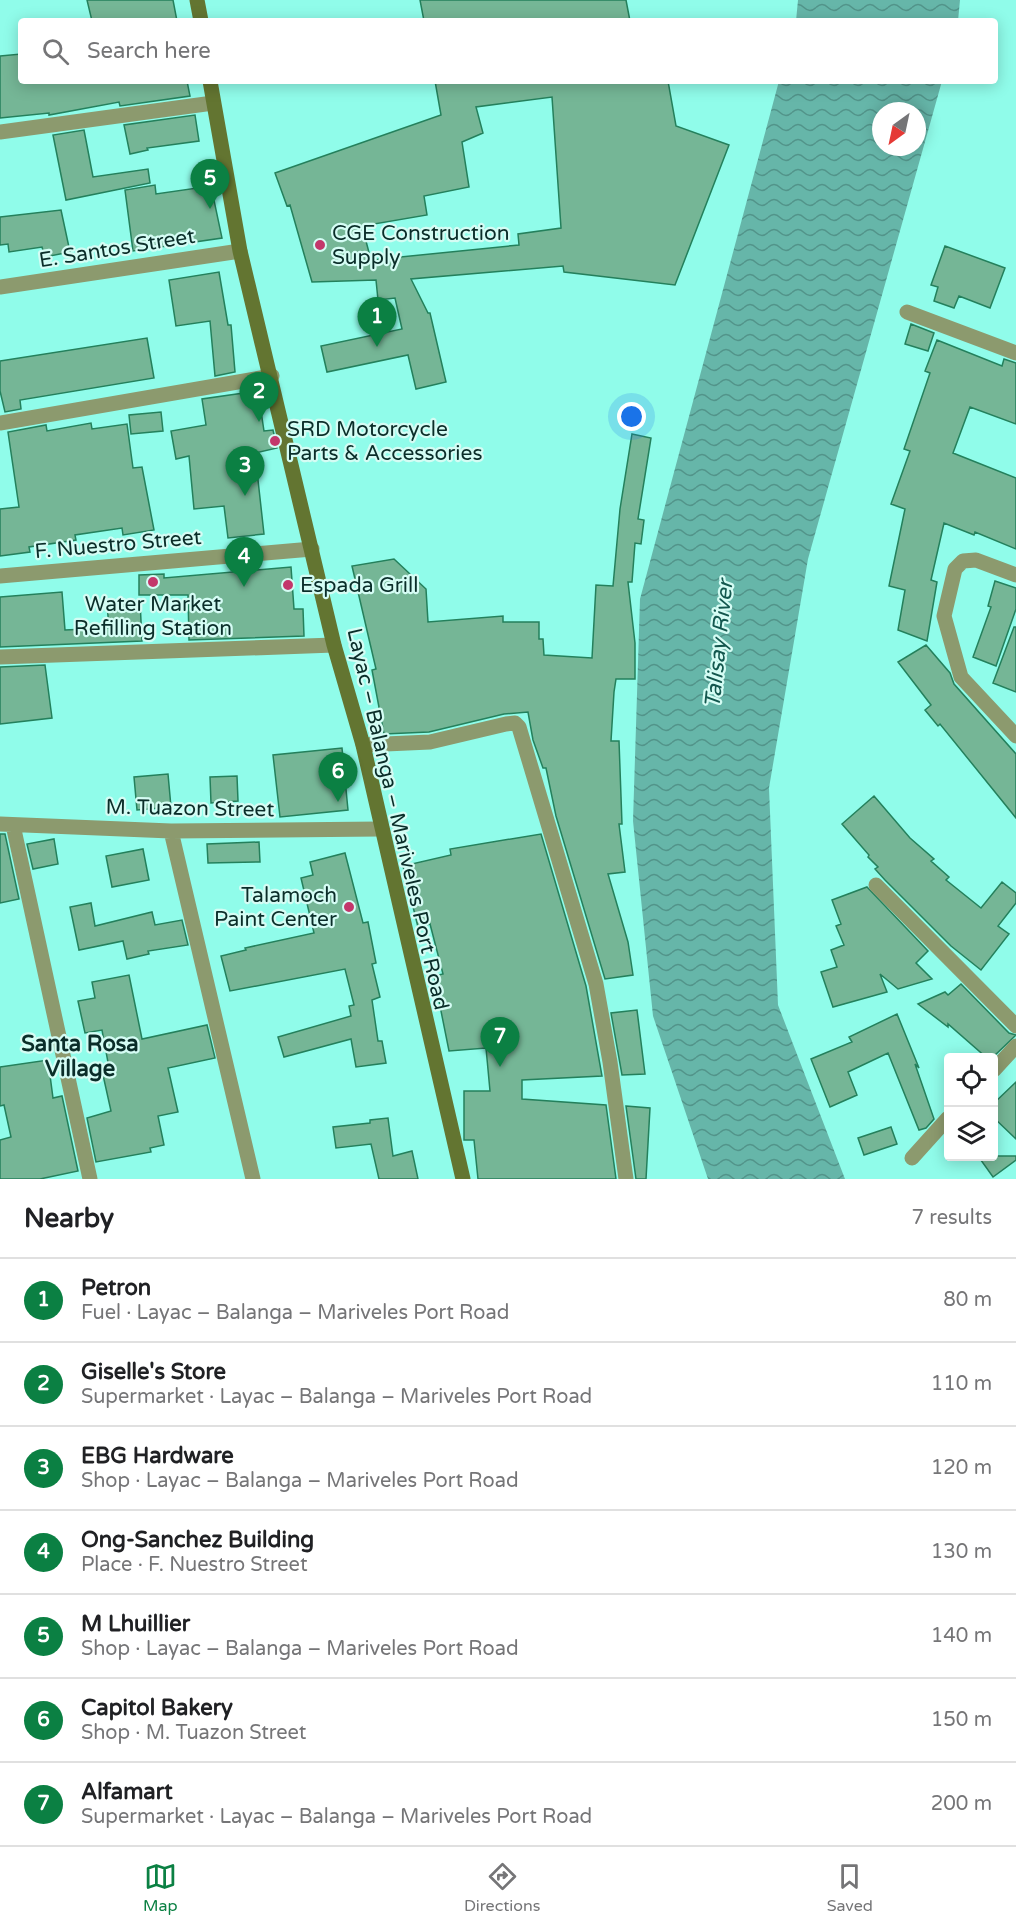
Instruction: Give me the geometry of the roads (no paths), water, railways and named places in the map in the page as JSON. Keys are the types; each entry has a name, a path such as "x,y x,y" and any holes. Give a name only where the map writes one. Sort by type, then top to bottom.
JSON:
{"main road":[{"path":"197,0 200,18"},
{"name":"Layac – Balanga – Mariveles Port Road","path":"210,84 240,251 272,376 334,645 363,745 380,829 463,1179"}],"street":[{"path":"0,132 213,103"},
{"name":"E. Santos Street","path":"0,287 240,251"},
{"path":"907,312 1016,353"},
{"path":"0,423 272,376"},
{"name":"F. Nuestro Street","path":"0,576 312,549"},
{"path":"1016,575 975,560 963,561 955,569 944,616 960,677 1016,736"},
{"path":"0,657 334,645"},
{"path":"363,745 430,742 506,724 515,723 519,727 596,984 610,1062 626,1179"},
{"path":"6,824 90,1179"},
{"name":"M. Tuazon Street","path":"6,824 171,831 380,829"},
{"path":"171,831 253,1179"},
{"path":"876,885 1016,1026"},
{"path":"998,1065 1016,1046"},
{"path":"912,1158 944,1122"}],"water":[{"path":"798,0 960,0 958,18 796,18"},
{"name":"Talisay River","path":"778,84 941,84 926,138 926,102 872,102 872,156 921,156 808,559 769,788 778,1005 845,1179 708,1179 653,1016 633,821 640,599"}],"place":[{"name":"M Lhuillier","path":"210,209"},
{"name":"CGE Construction Supply","path":"320,245"},
{"name":"Petron","path":"377,347"},
{"name":"Giselle's Store","path":"259,422"},
{"name":"SRD Motorcycle Parts & Accessories","path":"275,441"},
{"name":"EBG Hardware","path":"245,496"},
{"name":"Water Market Refilling Station","path":"153,582"},
{"name":"Espada Grill","path":"288,585"},
{"name":"Ong-Sanchez Building","path":"244,587"},
{"name":"Capitol Bakery","path":"338,802"},
{"name":"Talamoch Paint Center","path":"349,907"},
{"name":"Alfamart","path":"500,1067"}],"district":[{"name":"Santa Rosa Village","path":"80,1056"}]}
